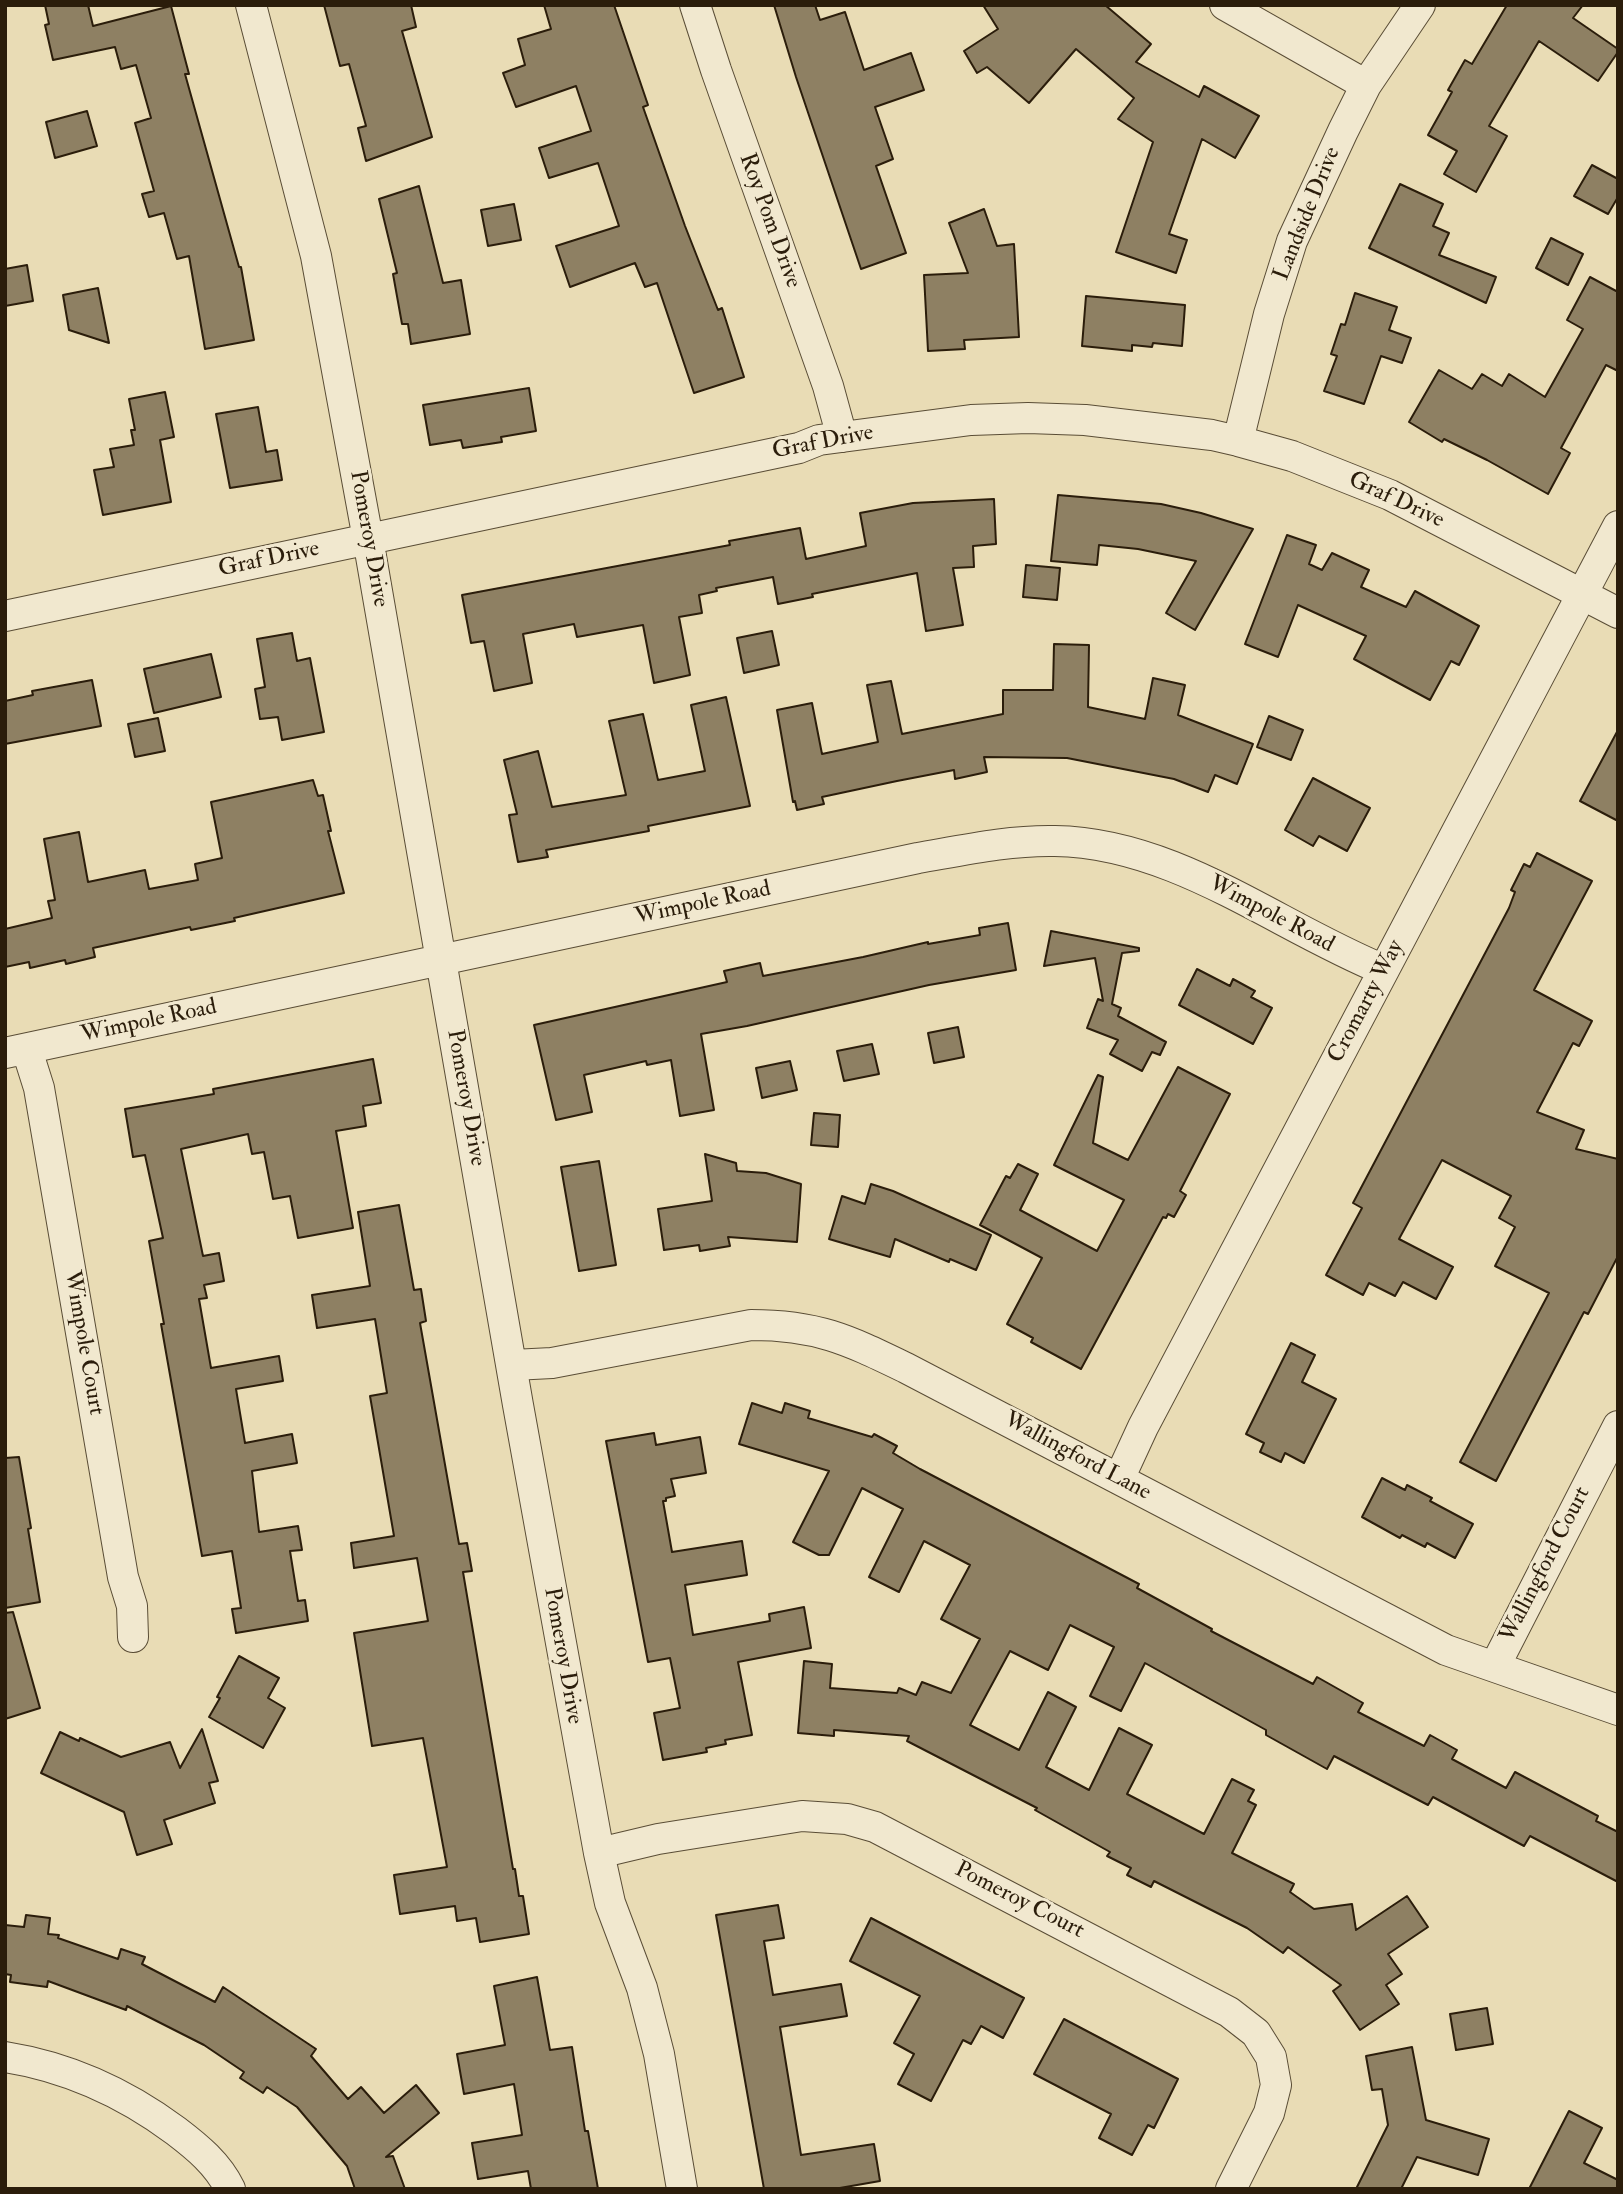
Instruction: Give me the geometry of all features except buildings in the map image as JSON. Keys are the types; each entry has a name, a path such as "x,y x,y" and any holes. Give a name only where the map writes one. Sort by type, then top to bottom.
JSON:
{"street":[{"name":"Pomeroy Drive","path":"251,5 316,256 599,1853 610,1903 642,1988 659,2054 682,2189"},
{"name":"Roy Pom Drive","path":"695,5 828,386 842,437"},
{"path":"1224,5 1366,85"},
{"name":"Landside Drive","path":"1238,441 1269,314 1292,241 1366,85 1420,5"},
{"name":"Graf Drive","path":"5,616 842,437 971,420 1028,418 1085,420 1212,435 1292,456 1390,495 1618,612"},
{"name":"Cromarty Way","path":"1119,1479 1143,1427 1618,526"},
{"name":"Wimpole Road","path":"16,1051 918,858 1016,842 1057,841 1125,850 1192,874 1350,956 1384,970"},
{"name":"Wimpole Court","path":"16,1051 39,1088 121,1564 132,1606 133,1637"},
{"name":"Wallingford Lane","path":"513,1366 552,1363 751,1325 814,1329 844,1338 1446,1650 1618,1710"},
{"name":"Wallingford Court","path":"1495,1666 1618,1426"},
{"name":"Pomeroy Court","path":"599,1853 658,1839 770,1819 802,1816 847,1819 875,1827 1229,2012 1256,2032 1271,2057 1276,2085 1269,2113 1231,2189"},
{"path":"5,2057 58,2069 98,2084 145,2108 202,2151 226,2180 230,2189"}]}
